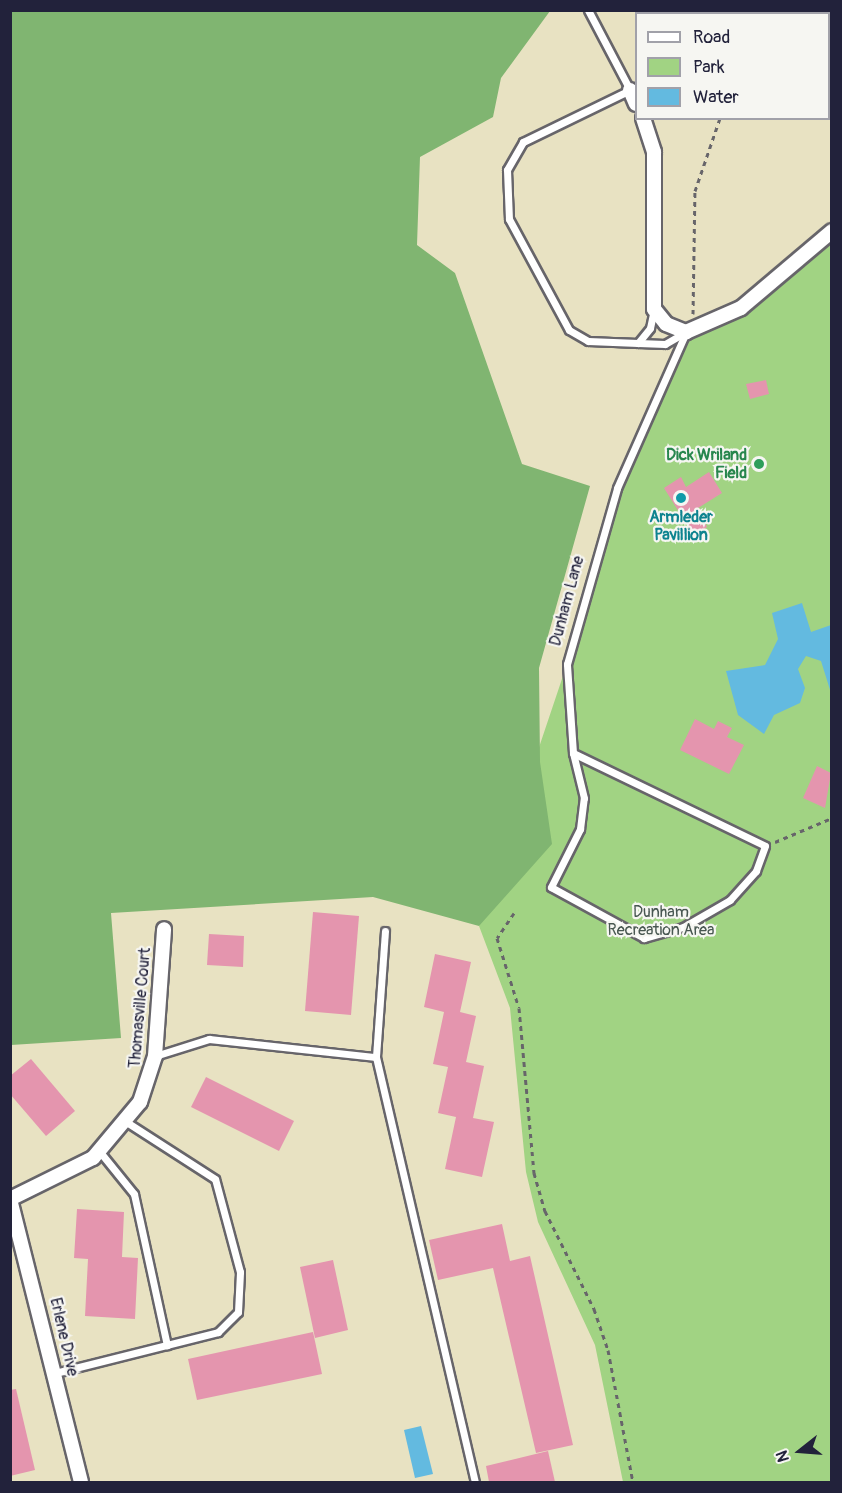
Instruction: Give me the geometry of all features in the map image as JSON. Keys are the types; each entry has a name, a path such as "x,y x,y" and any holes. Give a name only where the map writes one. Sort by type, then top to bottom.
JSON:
{"street":[{"path":"630,90 635,102"},
{"path":"644,120 654,152 654,309 666,324 686,332 741,308 831,231"},
{"name":"Thomasville Court","path":"10,1199 100,1152 128,1123 155,1056 164,929"},
{"name":"Erlene Drive","path":"10,1199 81,1482"}],"lane":[{"path":"588,10 630,90 523,142 507,170 509,219 569,330 588,341 665,344 686,332"},
{"path":"638,343 650,328 654,309"},
{"name":"Dunham Lane","path":"686,332 617,488 588,582 567,664 573,753 584,798 580,829 551,887 644,938 683,927 730,900 756,871 765,846"},
{"path":"573,753 765,846"},
{"path":"385,931 376,1057 475,1482"},
{"path":"155,1056 209,1039 376,1057"},
{"path":"55,1373 218,1332 229,1323 241,1300 240,1272 215,1179 128,1123"},
{"path":"100,1152 134,1194 167,1345"}],"path":[{"path":"694,319 695,191 719,120"},
{"path":"765,846 831,818"},
{"path":"514,913 497,938 519,1008 534,1173 544,1211 594,1309 608,1350 633,1482"}],"green space":[{"path":"11,10 550,11 501,78 493,117 420,157 417,245 455,273 522,464 590,486 539,668 540,762 552,844 479,926 373,897 111,913 121,1038 11,1045"},
{"name":"Dunham Recreation Area","path":"831,231 831,1482 623,1482 595,1345 538,1222 526,1172 510,1008 479,926 567,664 617,488 686,332 741,308"}],"water":[{"path":"802,603 811,632 831,625 831,693 821,661 806,656 798,669 805,688 800,703 774,715 764,734 738,715 726,671 765,665 778,639 772,613"},
{"path":"421,1426 433,1474 415,1478 404,1430"}],"building":[{"path":"766,380 769,394 750,399 746,384"},
{"path":"709,472 722,493 698,508 707,527 694,536 664,488 681,477 686,487"},
{"path":"695,719 714,729 718,721 732,728 727,737 744,745 729,774 680,750"},
{"path":"817,766 831,773 825,808 803,798"},
{"path":"313,912 359,916 351,1015 305,1011"},
{"path":"209,934 244,936 243,967 207,965"},
{"path":"435,954 471,962 460,1012 476,1016 466,1062 484,1066 473,1118 494,1122 482,1177 445,1169 456,1117 438,1113 448,1067 433,1064 444,1012 424,1007"},
{"path":"31,1059 75,1111 46,1136 10,1094 10,1076"},
{"path":"206,1077 294,1121 279,1151 191,1107"},
{"path":"77,1209 124,1212 122,1257 138,1258 135,1319 85,1316 88,1259 74,1258"},
{"path":"502,1224 510,1261 530,1256 573,1445 536,1453 493,1268 438,1280 429,1240"},
{"path":"333,1260 348,1330 315,1338 300,1267"},
{"path":"313,1332 322,1374 197,1400 188,1359"},
{"path":"16,1389 35,1470 10,1476 10,1390"},
{"path":"548,1451 555,1482 489,1482 486,1466"}],"place":[{"name":"Dick Wriland Field","path":"759,464"},
{"name":"Armleder Pavillion","path":"681,498"}]}
